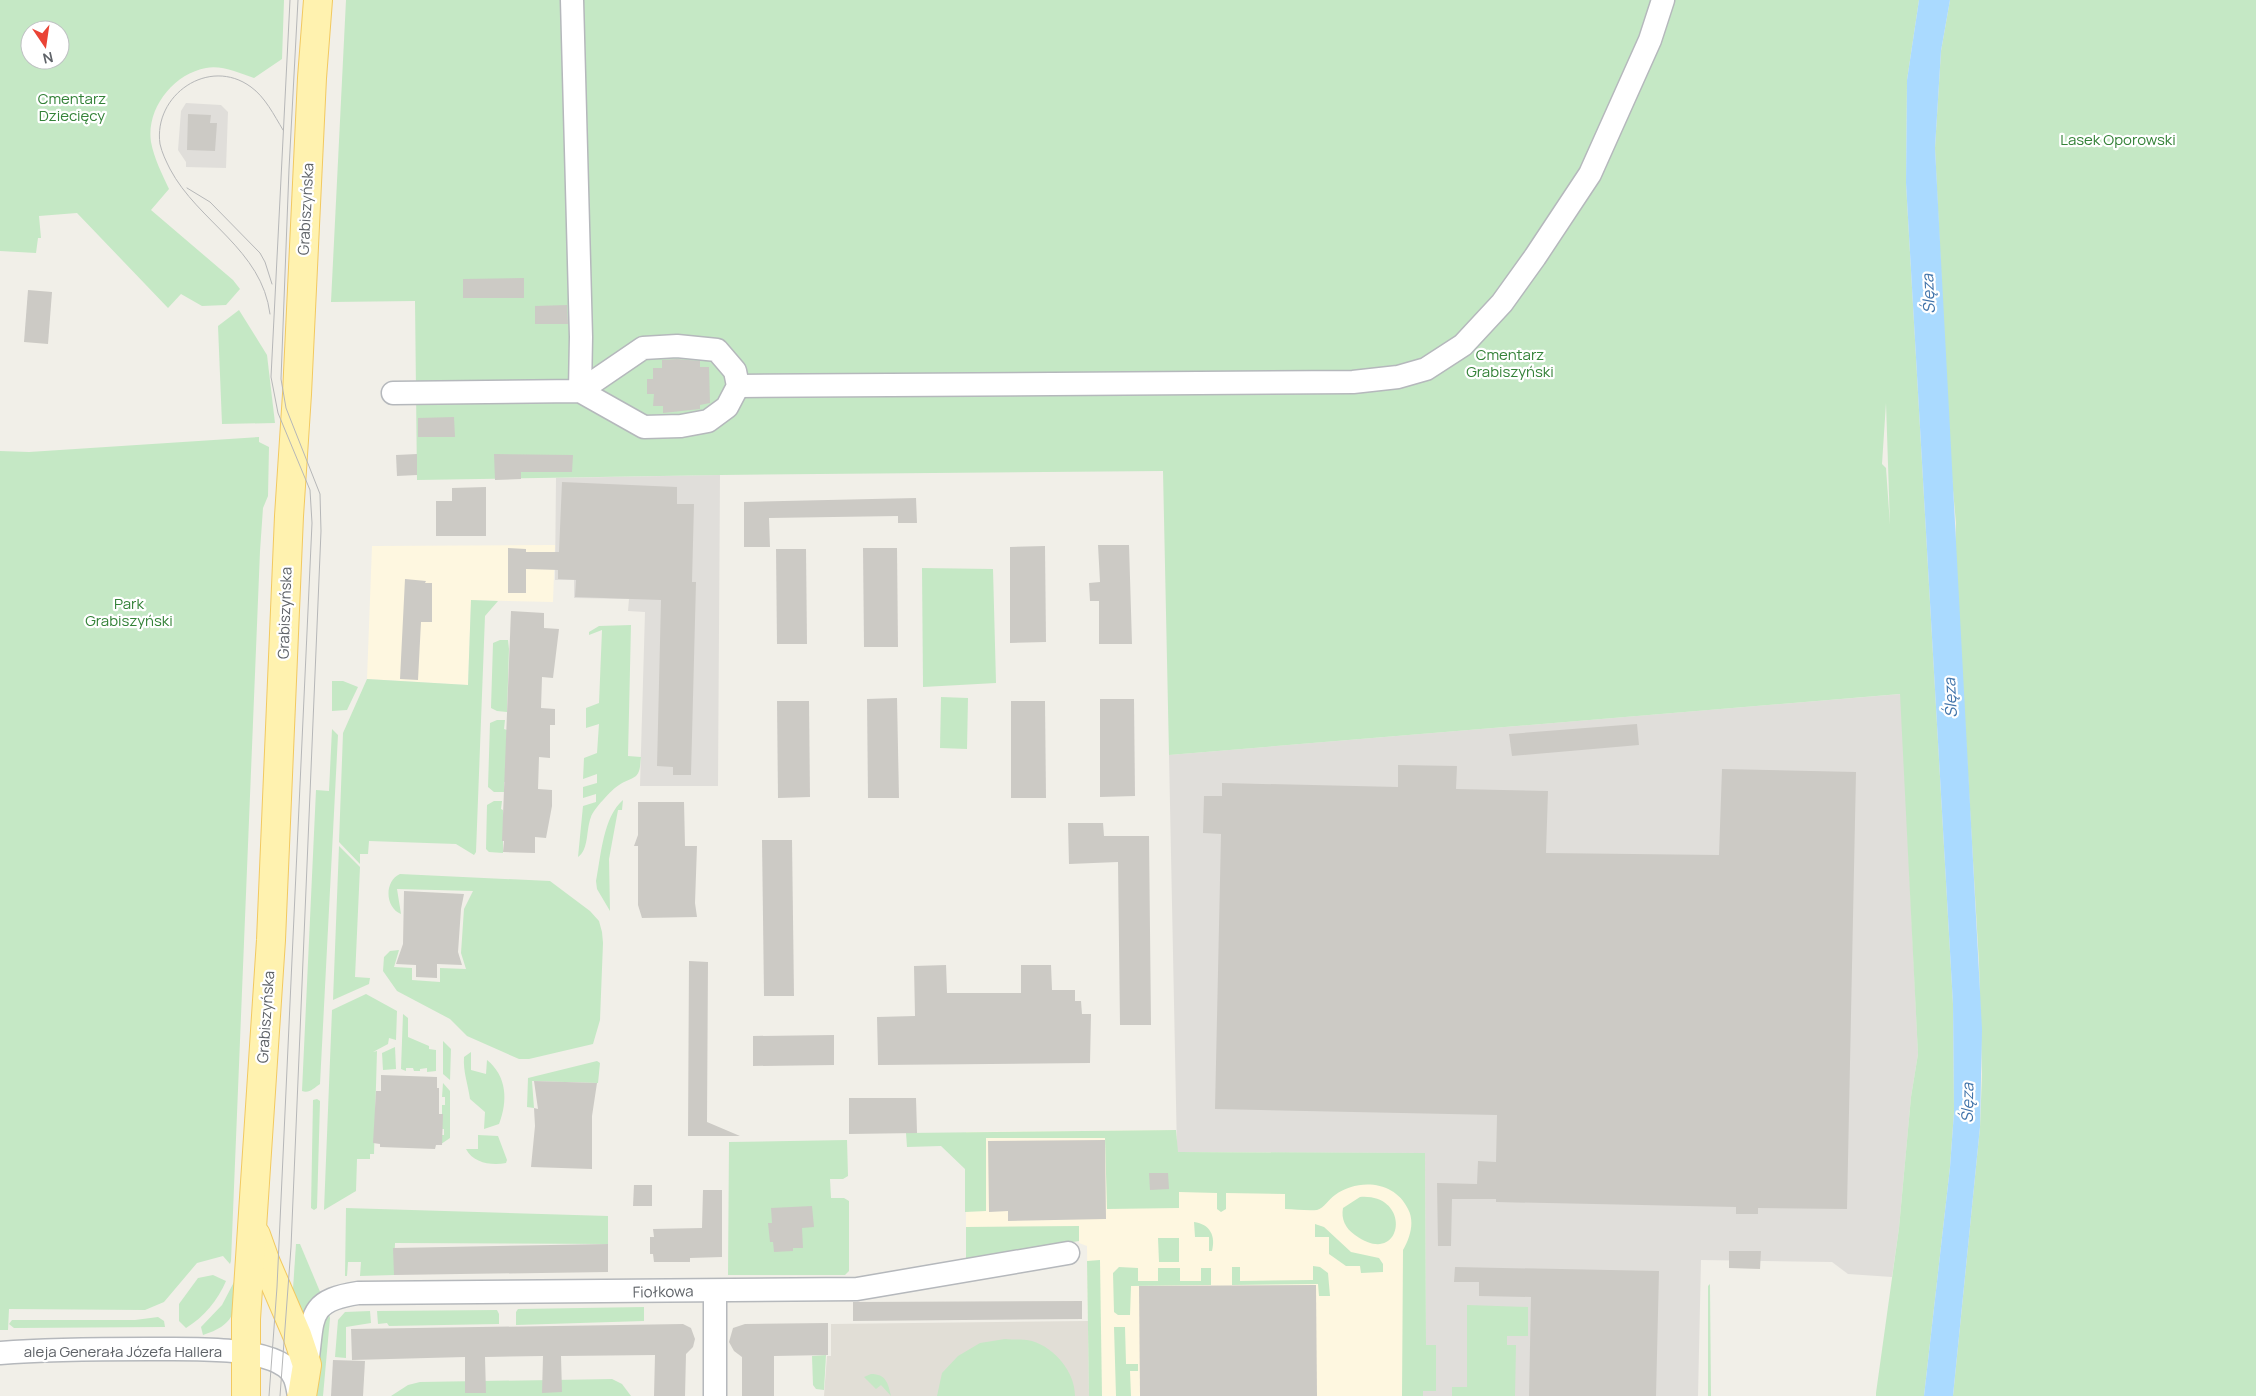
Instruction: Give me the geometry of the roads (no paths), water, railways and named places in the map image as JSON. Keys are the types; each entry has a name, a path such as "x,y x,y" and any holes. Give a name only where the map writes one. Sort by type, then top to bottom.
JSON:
{"main road":[{"name":"Grabiszyńska","path":"246,1396 246,1319 271,940 289,507 298,394 312,78 318,0"},
{"name":"Grabiszyńska","path":"253,1226 266,1263 298,1335 307,1365 300,1396"}],"street":[{"path":"572,0 581,337 580,391"},
{"path":"738,386 1353,382 1398,377 1426,369 1463,345 1502,303 1590,174 1650,40 1663,0"},
{"path":"392,393 580,391 644,427 680,426 708,421 727,407 738,386 736,371 717,350 676,346 643,348 580,391"},
{"name":"Fiołkowa","path":"307,1365 312,1326 317,1309 324,1302 343,1295 358,1293 857,1289 1068,1253"},
{"path":"715,1291 715,1396"},
{"name":"aleja Generała Józefa Hallera","path":"0,1352 61,1349 190,1350 246,1354"},
{"name":"Grabiszyńska","path":"246,1354 272,1359 285,1365 295,1377 300,1396"}],"water":[{"name":"Ślęza","path":"1919,0 1950,0 1941,51 1935,148 1982,1029 1980,1127 1953,1396 1924,1396 1950,1167 1954,1112 1953,1004 1906,183 1907,80"}],"tram line":[{"path":"269,1396 277,1287 312,523 310,490 278,413 271,377 290,0"},
{"path":"280,1396 291,1247 321,531 320,494 286,408 281,379 298,0"},
{"path":"270,314 265,291 255,271 228,237 196,205 170,169 160,144 160,126 165,110 175,96 187,85 202,78 218,76 235,79 256,91 269,107 283,130"},
{"path":"187,188 210,202 260,253 272,284"}],"park label":[{"name":"Cmentarz Dziecięcy","path":"72,108"},
{"name":"Lasek Oporowski","path":"2118,140"},
{"name":"Cmentarz Grabiszyński","path":"1510,364"},
{"name":"Park Grabiszyński","path":"129,612"}]}
